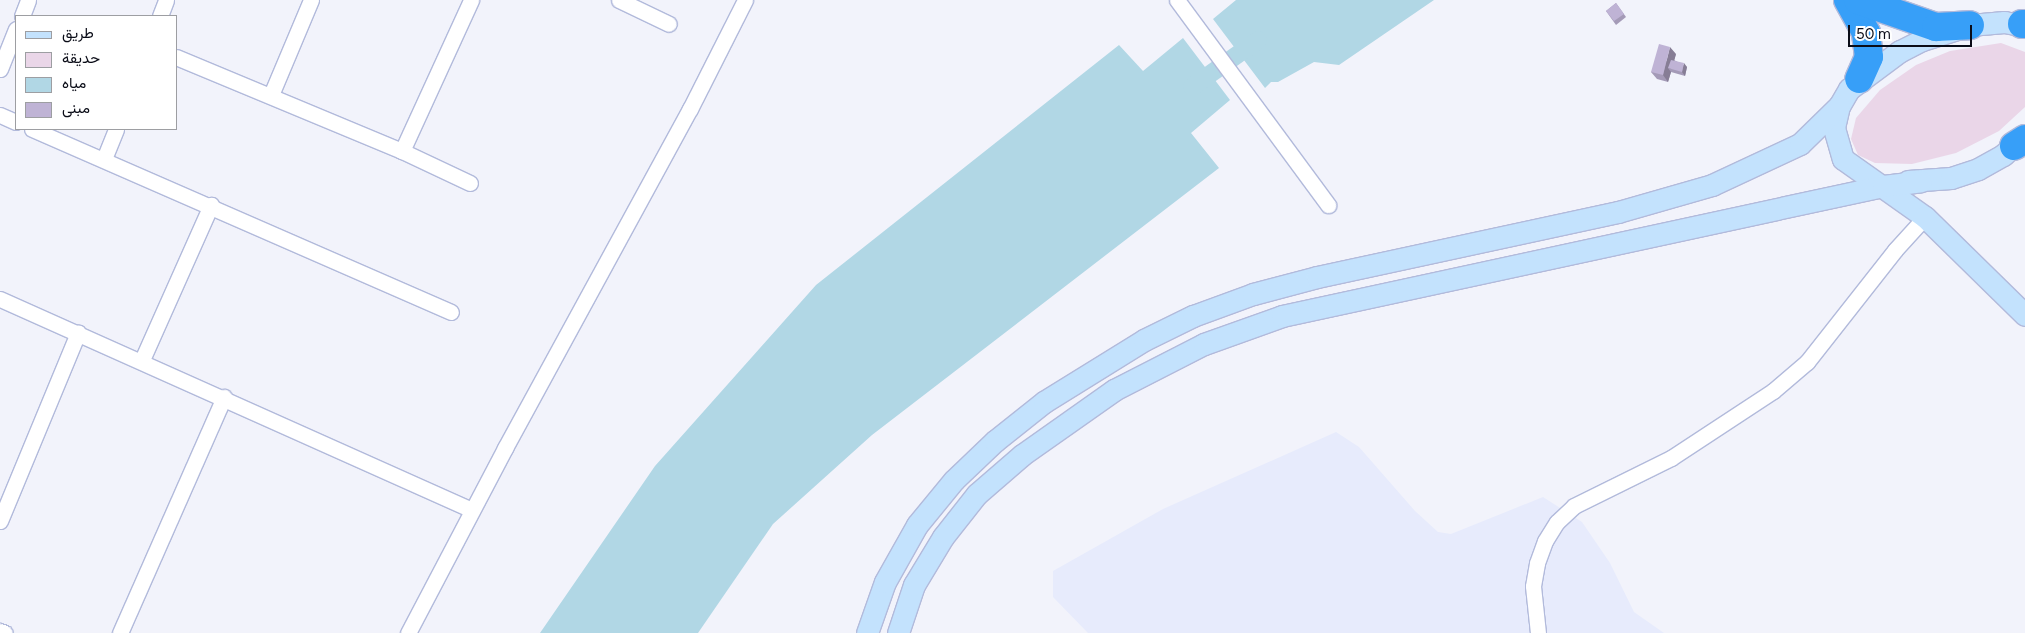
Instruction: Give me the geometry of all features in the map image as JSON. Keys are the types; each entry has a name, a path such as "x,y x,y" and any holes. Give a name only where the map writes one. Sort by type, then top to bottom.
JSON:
{"highway":[{"path":"1848,0 1866,33 1869,57 1860,79"},
{"path":"1858,0 1936,27 1970,25"}],"street":[{"path":"22,15 28,0"},
{"path":"160,15 166,0"},
{"path":"271,95 311,0"},
{"path":"402,151 471,0"},
{"path":"620,0 670,24"},
{"path":"408,633 472,510 690,109 745,0"},
{"path":"1177,0 1253,106 1328,205"},
{"path":"867,633 885,582 917,525 954,480 995,441 1044,402 1144,340 1193,316 1263,291 1317,277 1600,216 1712,185 1800,144 1839,106 1860,79 1922,40 1970,25 2024,25"},
{"path":"0,69 15,32"},
{"path":"178,58 402,151 470,184"},
{"path":"1839,106 1834,128 1838,150 1843,159 1925,217 2025,315"},
{"path":"0,115 15,122"},
{"path":"34,130 211,205 451,312"},
{"path":"104,159 116,130"},
{"path":"898,633 914,585 943,537 977,494 1022,455 1114,390 1204,344 1282,316 1883,186 1951,178 1978,169 2021,140"},
{"path":"1861,172 1922,181"},
{"path":"142,360 211,205"},
{"path":"1538,633 1533,586 1537,563 1544,542 1557,522 1574,506 1671,458 1773,391 1807,362 1895,250 1925,217"},
{"path":"0,299 142,360 472,510"},
{"path":"0,521 78,332"},
{"path":"120,633 224,397"},
{"path":"0,631 5,633"}],"shaded area":[{"path":"1336,432 1359,447 1415,511 1438,532 1451,534 1543,497 1582,522 1610,563 1634,612 1664,633 1088,633 1053,597 1053,571 1163,509"}],"green space":[{"path":"2001,43 2025,52 2025,107 1999,131 1956,153 1912,164 1875,163 1858,155 1851,139 1856,118 1880,90 1916,65 1950,51"}],"water":[{"path":"1236,0 1434,0 1339,65 1314,62 1278,82 1271,82 1265,88 1213,19"},
{"path":"1183,38 1230,100 1191,133 1219,168 872,435 773,524 698,633 540,633 655,466 816,285 1119,45 1143,71"}],"building":[{"path":"1616,3 1624,14 1614,21 1606,11"},
{"path":"1659,44 1670,47 1663,75 1651,72"},
{"path":"1671,60 1684,63 1682,72 1668,68"}],"waterway":[{"path":"1192,87 1258,40"}]}
